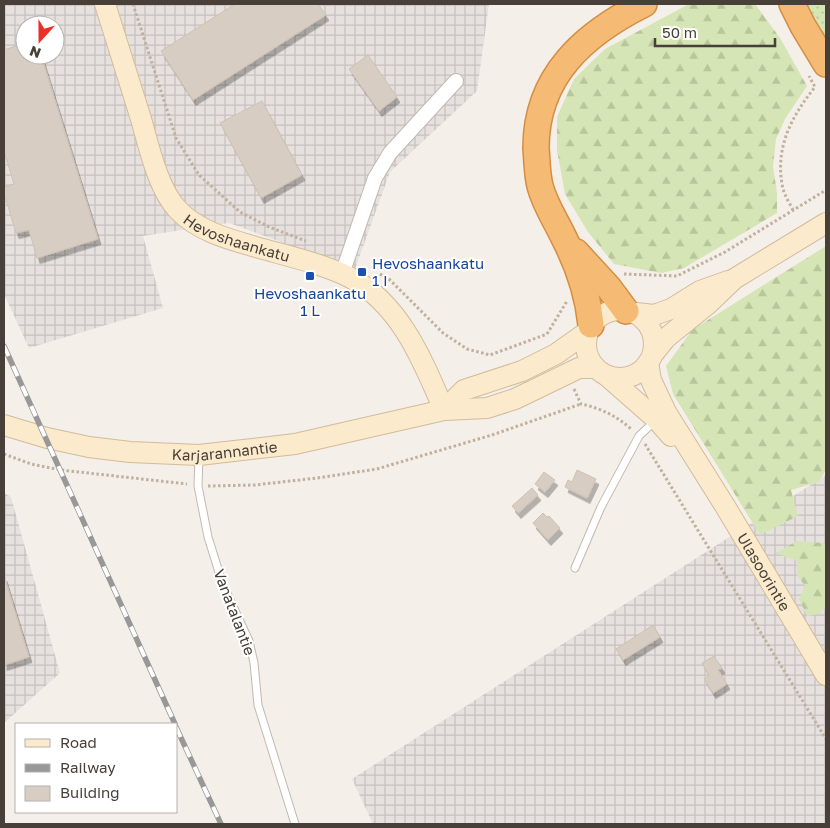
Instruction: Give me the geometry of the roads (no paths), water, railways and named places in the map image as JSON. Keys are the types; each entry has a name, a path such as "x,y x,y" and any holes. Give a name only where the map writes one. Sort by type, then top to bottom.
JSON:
{"highway":[{"path":"782,4 803,26"},
{"path":"792,4 803,26 816,66"},
{"path":"631,312 594,285 552,215 540,186 536,159 536,132 543,103 552,81 567,59 587,40 636,7"},
{"path":"589,329 594,285"}],"main road":[{"name":"Hevoshaankatu","path":"105,4 163,186 178,209 195,224 216,234 330,269 345,265 389,308 403,328 427,369 444,410"},
{"path":"444,410 464,390 522,371 556,354 589,329 600,316 613,310 654,315 671,309 700,291 734,279 826,223"},
{"path":"589,329 586,346 589,359 601,372 626,378 637,373 666,338 708,304 734,279"},
{"path":"631,312 646,322 651,330 654,339 651,358"},
{"name":"Ulasoorintie","path":"651,358 651,380 661,416"},
{"name":"Karjarannantie","path":"4,425 46,438 89,447 130,452 199,455 295,444 444,410 486,408 515,399 579,368 601,372"},
{"name":"Ulasoorintie","path":"601,372 661,416 701,469 826,675"}],"street":[{"path":"345,265 375,178 390,153 456,80"}],"lane":[{"path":"575,568 601,507 639,436 661,416"},
{"name":"Vanatalantie","path":"199,455 198,486 208,537 222,585 249,641 254,663 258,705 295,824"}],"railway":[{"path":"4,346 175,723"},
{"path":"178,731 221,824"}],"place":[{"name":"Hevoshaankatu 1 I","path":"362,272"},
{"name":"Hevoshaankatu 1 L","path":"310,276"}]}
